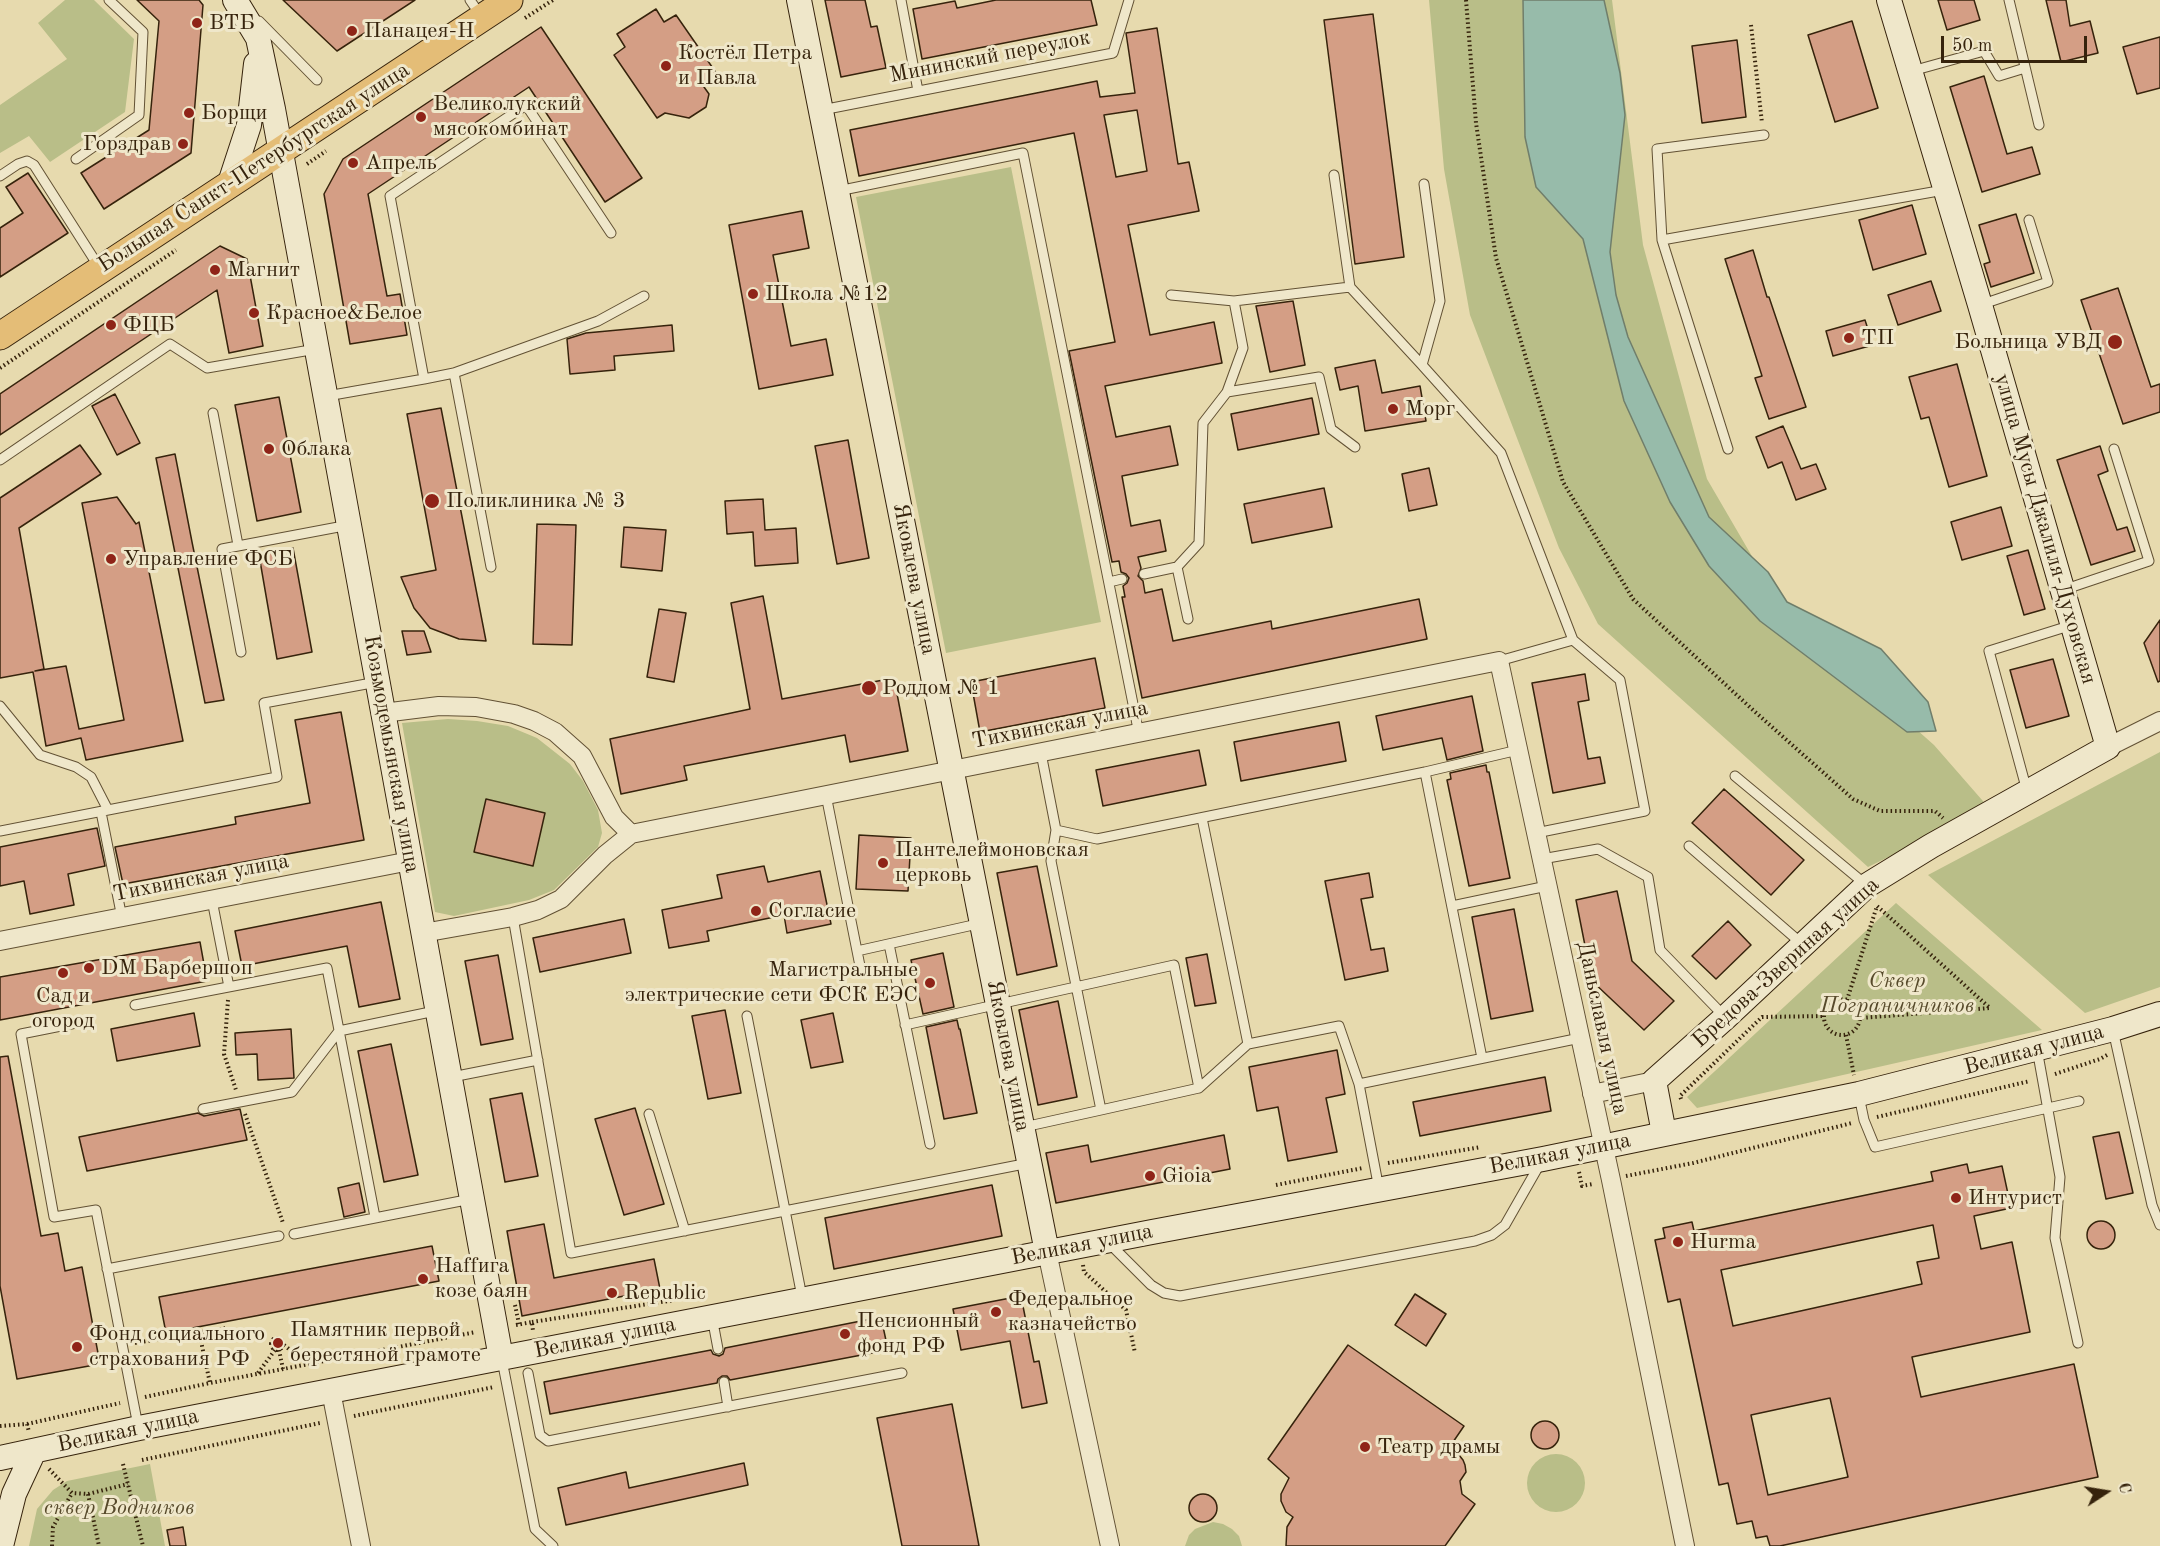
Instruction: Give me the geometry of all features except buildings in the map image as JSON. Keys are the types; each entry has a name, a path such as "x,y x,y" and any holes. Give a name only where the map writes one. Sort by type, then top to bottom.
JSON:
{"main road":[{"name":"Большая Санкт-Петербургская улица","path":"0,336 280,150 476,9 509,0"}],"street":[{"path":"230,183 249,125 258,38 237,0"},
{"name":"Яковлева улица","path":"799,0 1029,1163 1110,1546"},
{"name":"улица Мусы Джалиля-Духовская","path":"1889,0 2108,747"},
{"name":"Козьмодемьянская улица","path":"258,38 501,1358"},
{"name":"Тихвинская улица","path":"423,933 513,917 538,910 561,899 605,855 631,834 1499,661"},
{"name":"Даньславля улица","path":"1499,661 1604,1146 1604,1181 1685,1546"},
{"path":"383,713 439,706 476,707 514,714 534,721 555,732 582,756 614,817 631,834"},
{"name":"Бредова-Звериная улица","path":"1654,1081 1866,886 2027,792 2108,747 2160,722"},
{"name":"Тихвинская улица","path":"0,941 410,861"},
{"name":"Великая улица","path":"0,1458 138,1428 1078,1246 1543,1159 1664,1133 1857,1086 2037,1049 2115,1039 2159,1016"},
{"path":"1592,1094 1654,1081 1664,1133"},
{"path":"331,1391 361,1546"},
{"path":"2,1546 14,1494 33,1451"}],"lane":[{"path":"76,159 138,115 143,32 109,0"},
{"path":"237,0 317,80"},
{"path":"901,0 918,91"},
{"name":"Мининский переулок","path":"821,110 1113,53 1129,0"},
{"path":"2009,0 2039,125"},
{"path":"1910,72 1984,51 1999,76 2025,68"},
{"path":"424,379 390,196 526,105 611,233"},
{"path":"1728,449 1662,240 1657,149 1764,135"},
{"path":"837,192 1023,153 1139,734"},
{"path":"0,176 27,161 34,165 101,269"},
{"path":"1334,175 1350,286 1501,453 1573,640 1620,680 1646,811 1536,833"},
{"path":"1422,365 1440,301 1424,184"},
{"path":"1662,240 1944,190"},
{"path":"1980,305 2048,282 2029,220"},
{"path":"1172,295 1234,301 1350,286"},
{"path":"325,396 454,373 598,321 644,296"},
{"path":"1143,574 1177,567 1199,543 1203,423 1227,392 1244,348 1234,301"},
{"path":"0,460 170,344 207,368 316,349"},
{"path":"454,373 491,567"},
{"path":"1227,392 1319,377 1331,429 1355,447"},
{"path":"213,412 238,546"},
{"path":"2063,590 2149,561 2114,450"},
{"path":"241,652 222,549 349,525"},
{"path":"1177,567 1188,619"},
{"path":"1109,582 1122,579"},
{"path":"2027,792 1989,651 2072,625"},
{"path":"1499,661 1573,640"},
{"path":"0,831 277,777 264,703 377,682"},
{"path":"0,706 40,755 76,767 91,777 104,811 122,918"},
{"path":"1056,830 1097,839 1425,772 1518,750"},
{"path":"1041,753 1056,830 1051,861 1101,1110"},
{"path":"1425,772 1482,1058"},
{"path":"1735,776 1866,886"},
{"path":"826,795 861,971"},
{"path":"1202,818 1248,1044"},
{"path":"1689,846 1803,945"},
{"path":"1542,859 1598,849 1648,877 1660,950 1726,1017"},
{"path":"1452,906 1547,886"},
{"path":"212,900 229,987"},
{"path":"513,917 571,1253 1029,1163"},
{"path":"857,951 982,923"},
{"path":"889,944 930,1144"},
{"path":"905,1025 1174,965 1199,1088"},
{"path":"135,1005 327,968 375,1218"},
{"path":"203,1110 292,1092 339,1031 438,1010"},
{"path":"747,1016 803,1300"},
{"path":"86,1021 21,1034 54,1217 96,1209 138,1428"},
{"path":"1022,1128 1199,1088 1248,1044 1339,1026 1359,1084 1379,1189"},
{"path":"1359,1084 1580,1038"},
{"path":"2115,1039 2152,1204 2160,1225"},
{"path":"2037,1049 2060,1178 2055,1238 2078,1343"},
{"path":"450,1077 538,1060"},
{"path":"1857,1086 1864,1120 1875,1146 2079,1101"},
{"path":"649,1114 684,1231"},
{"path":"1107,1241 1157,1289 1172,1295 1191,1294 1463,1243 1492,1235 1505,1225 1543,1159"},
{"path":"294,1233 472,1198"},
{"path":"107,1269 279,1236"},
{"path":"712,1317 718,1349"},
{"path":"501,1358 535,1529 553,1546"},
{"path":"528,1373 540,1435 548,1441 902,1373"},
{"path":"724,1382 729,1407"}],"path":[{"path":"1466,0 1476,123 1496,258 1563,482 1634,599 1853,799 1880,811 1935,811 1959,831"},
{"path":"1751,25 1764,135"},
{"path":"0,368 178,248"},
{"path":"1847,1000 1877,906 1990,1008 1860,1018"},
{"path":"1836,1000 1847,1000 1857,1007 1860,1018 1856,1029 1846,1035 1840,1035 1829,1030 1824,1016 1831,1003 1836,1000"},
{"path":"1681,1102 1680,1096 1762,1017 1824,1016"},
{"path":"1846,1035 1857,1086"},
{"path":"1604,1181 1693,1163 2043,1078 2100,1059 2115,1039"},
{"path":"1078,1246 1084,1272 1126,1310 1135,1353"},
{"path":"201,1326 210,1383"},
{"path":"122,1345 226,1328"},
{"path":"283,1369 277,1350 271,1343 273,1339 281,1339 283,1344 306,1364"},
{"path":"258,1374 283,1344"},
{"path":"33,1451 72,1493 88,1494 128,1484"},
{"path":"123,1464 143,1546"},
{"path":"52,1546 53,1527 72,1493"},
{"path":"88,1494 99,1546"}],"green space":[{"path":"65,0 94,0 134,39 125,112 50,162 29,136 0,153 0,105 67,59 38,23"},
{"path":"1429,0 1612,0 1643,245 1707,479 1785,613 1934,745 1989,808 1868,867 1598,624 1559,548 1470,315 1444,169"},
{"path":"1011,167 1101,622 946,653 856,197"},
{"path":"448,719 508,726 537,738 570,764 583,781 598,810 602,833 598,847 554,890 529,900 454,916 435,912 402,723"},
{"path":"2160,752 2160,987 2085,1013 1928,875"},
{"name":"Сквер Пограничников","path":"1896,903 2042,1030 1697,1108 1687,1097"},
{"path":"1556,1454 1567,1456 1580,1467 1585,1483 1583,1494 1572,1507 1556,1512 1545,1510 1532,1499 1527,1483 1529,1472 1540,1459"},
{"name":"сквер Водников","path":"150,1464 165,1546 29,1546 37,1509 53,1490 67,1481"},
{"path":"1213,1522 1232,1529 1239,1536 1242,1546 1185,1546 1189,1535 1195,1529"}],"shaded area":[{"path":"1523,0 1604,0 1620,73 1625,115 1610,252 1616,295 1628,337 1709,517 1768,572 1787,602 1881,649 1928,702 1936,731 1907,732 1760,621 1709,566 1670,502 1624,401 1583,239 1536,187 1525,137"}],"place":[{"name":"ВТБ","path":"197,23"},
{"name":"Панацея-Н","path":"352,31"},
{"name":"Костёл Петра и Павла","path":"666,66"},
{"name":"Борщи","path":"189,113"},
{"name":"Великолукский мясокомбинат","path":"421,117"},
{"name":"Горздрав","path":"183,144"},
{"name":"Апрель","path":"353,163"},
{"name":"Магнит","path":"215,270"},
{"name":"Школа №12","path":"753,294"},
{"name":"Красное&Белое","path":"254,313"},
{"name":"ФЦБ","path":"111,325"},
{"name":"ТП","path":"1849,338"},
{"name":"Больница УВД","path":"2115,342"},
{"name":"Морг","path":"1393,409"},
{"name":"Облака","path":"269,449"},
{"name":"Поликлиника № 3","path":"432,501"},
{"name":"Управление ФСБ","path":"111,559"},
{"name":"Роддом № 1","path":"869,688"},
{"name":"Пантелеймоновская церковь","path":"883,863"},
{"name":"Согласие","path":"756,911"},
{"name":"DM Барбершоп","path":"89,968"},
{"name":"Сад и огород","path":"63,973"},
{"name":"Магистральные электрические сети ФСК ЕЭС","path":"930,983"},
{"name":"Gioia","path":"1150,1176"},
{"name":"Интурист","path":"1956,1198"},
{"name":"Hurma","path":"1678,1242"},
{"name":"Наffига козе баян","path":"423,1279"},
{"name":"Republic","path":"612,1293"},
{"name":"Федеральное казначейство","path":"996,1312"},
{"name":"Пенсионный фонд РФ","path":"845,1334"},
{"name":"Памятник первой берестяной грамоте","path":"278,1343"},
{"name":"Фонд социального страхования РФ","path":"77,1347"},
{"name":"Театр драмы","path":"1365,1447"}]}
